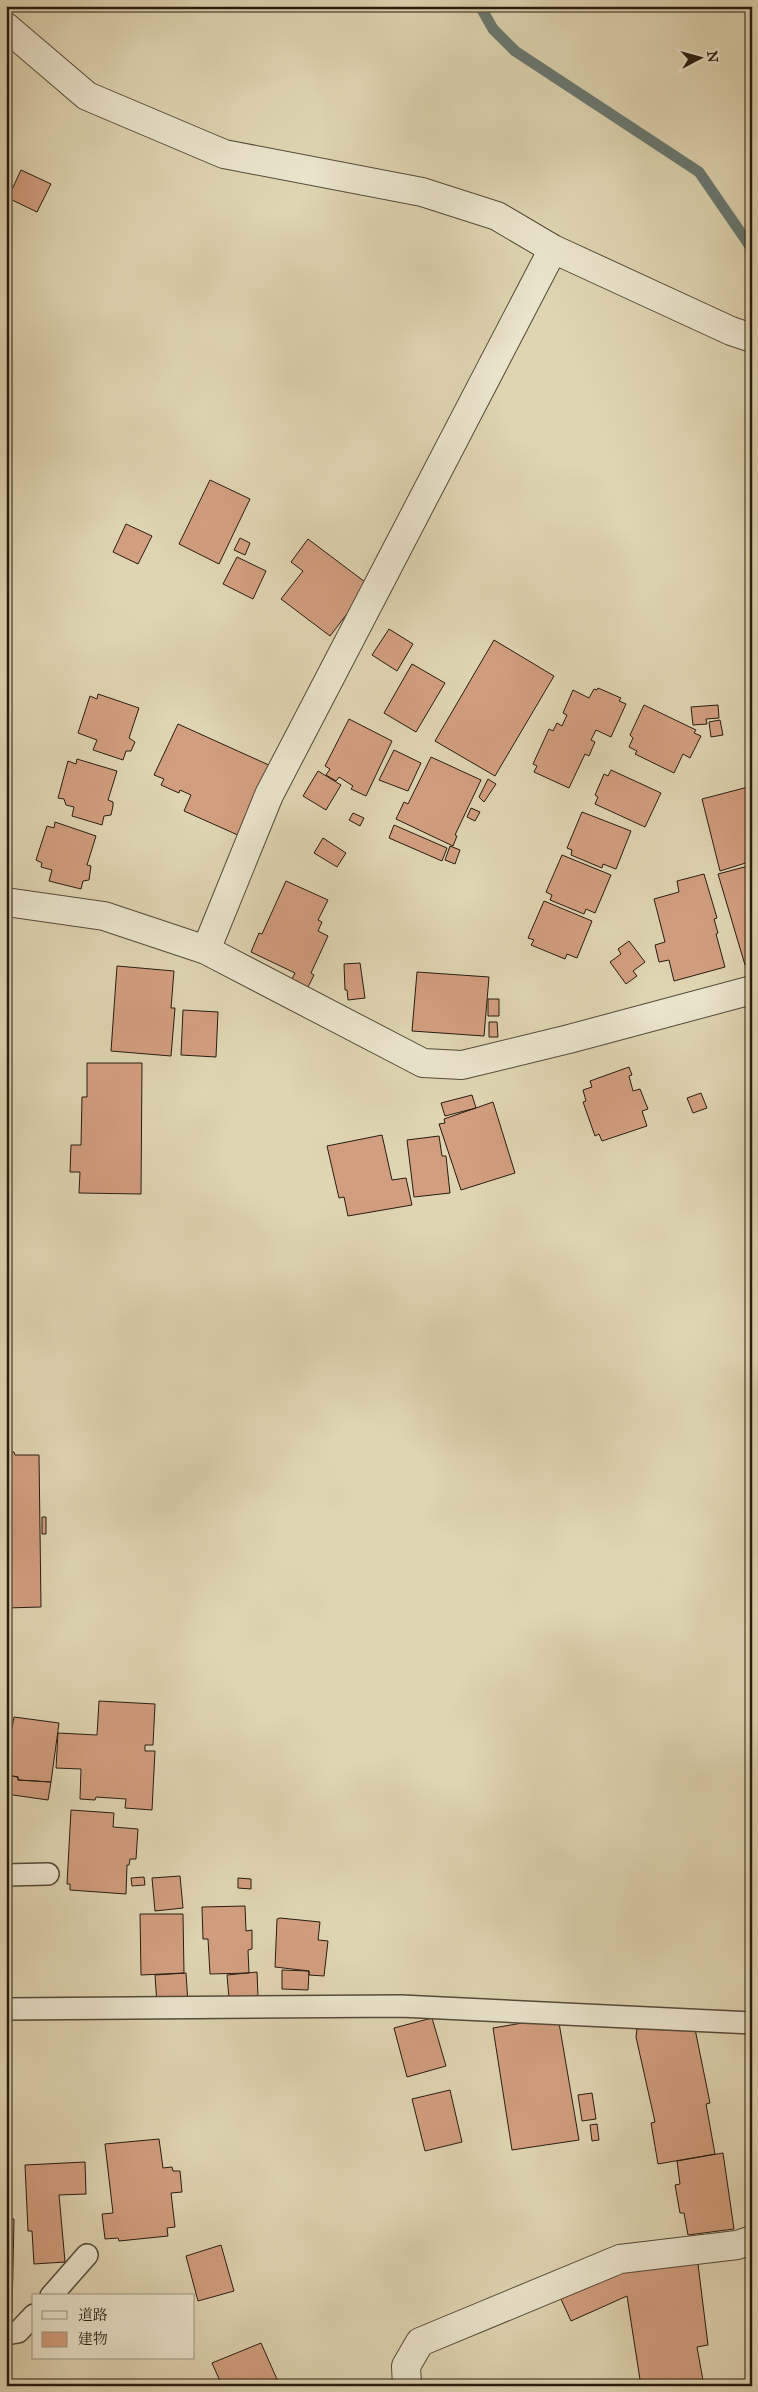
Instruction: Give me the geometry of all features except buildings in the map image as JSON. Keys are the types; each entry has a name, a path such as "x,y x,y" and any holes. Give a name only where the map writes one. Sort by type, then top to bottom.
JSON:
{"street":[{"path":"6,27 87,96 224,154 422,192 497,216 554,249 732,332 752,338"},
{"path":"206,950 269,795 554,249"},
{"path":"6,902 104,916 206,950 423,1063 462,1065 569,1039 752,990"},
{"path":"407,2386 406,2366 420,2342 620,2259 737,2245 752,2240"}],"lane":[{"path":"6,1875 48,1874"},
{"path":"6,2009 401,2006 752,2023"},
{"path":"53,2294 87,2255"},
{"path":"6,2334 18,2332 32,2317"}],"waterway":[{"path":"480,6 493,29 515,51 699,172 752,249"}]}
